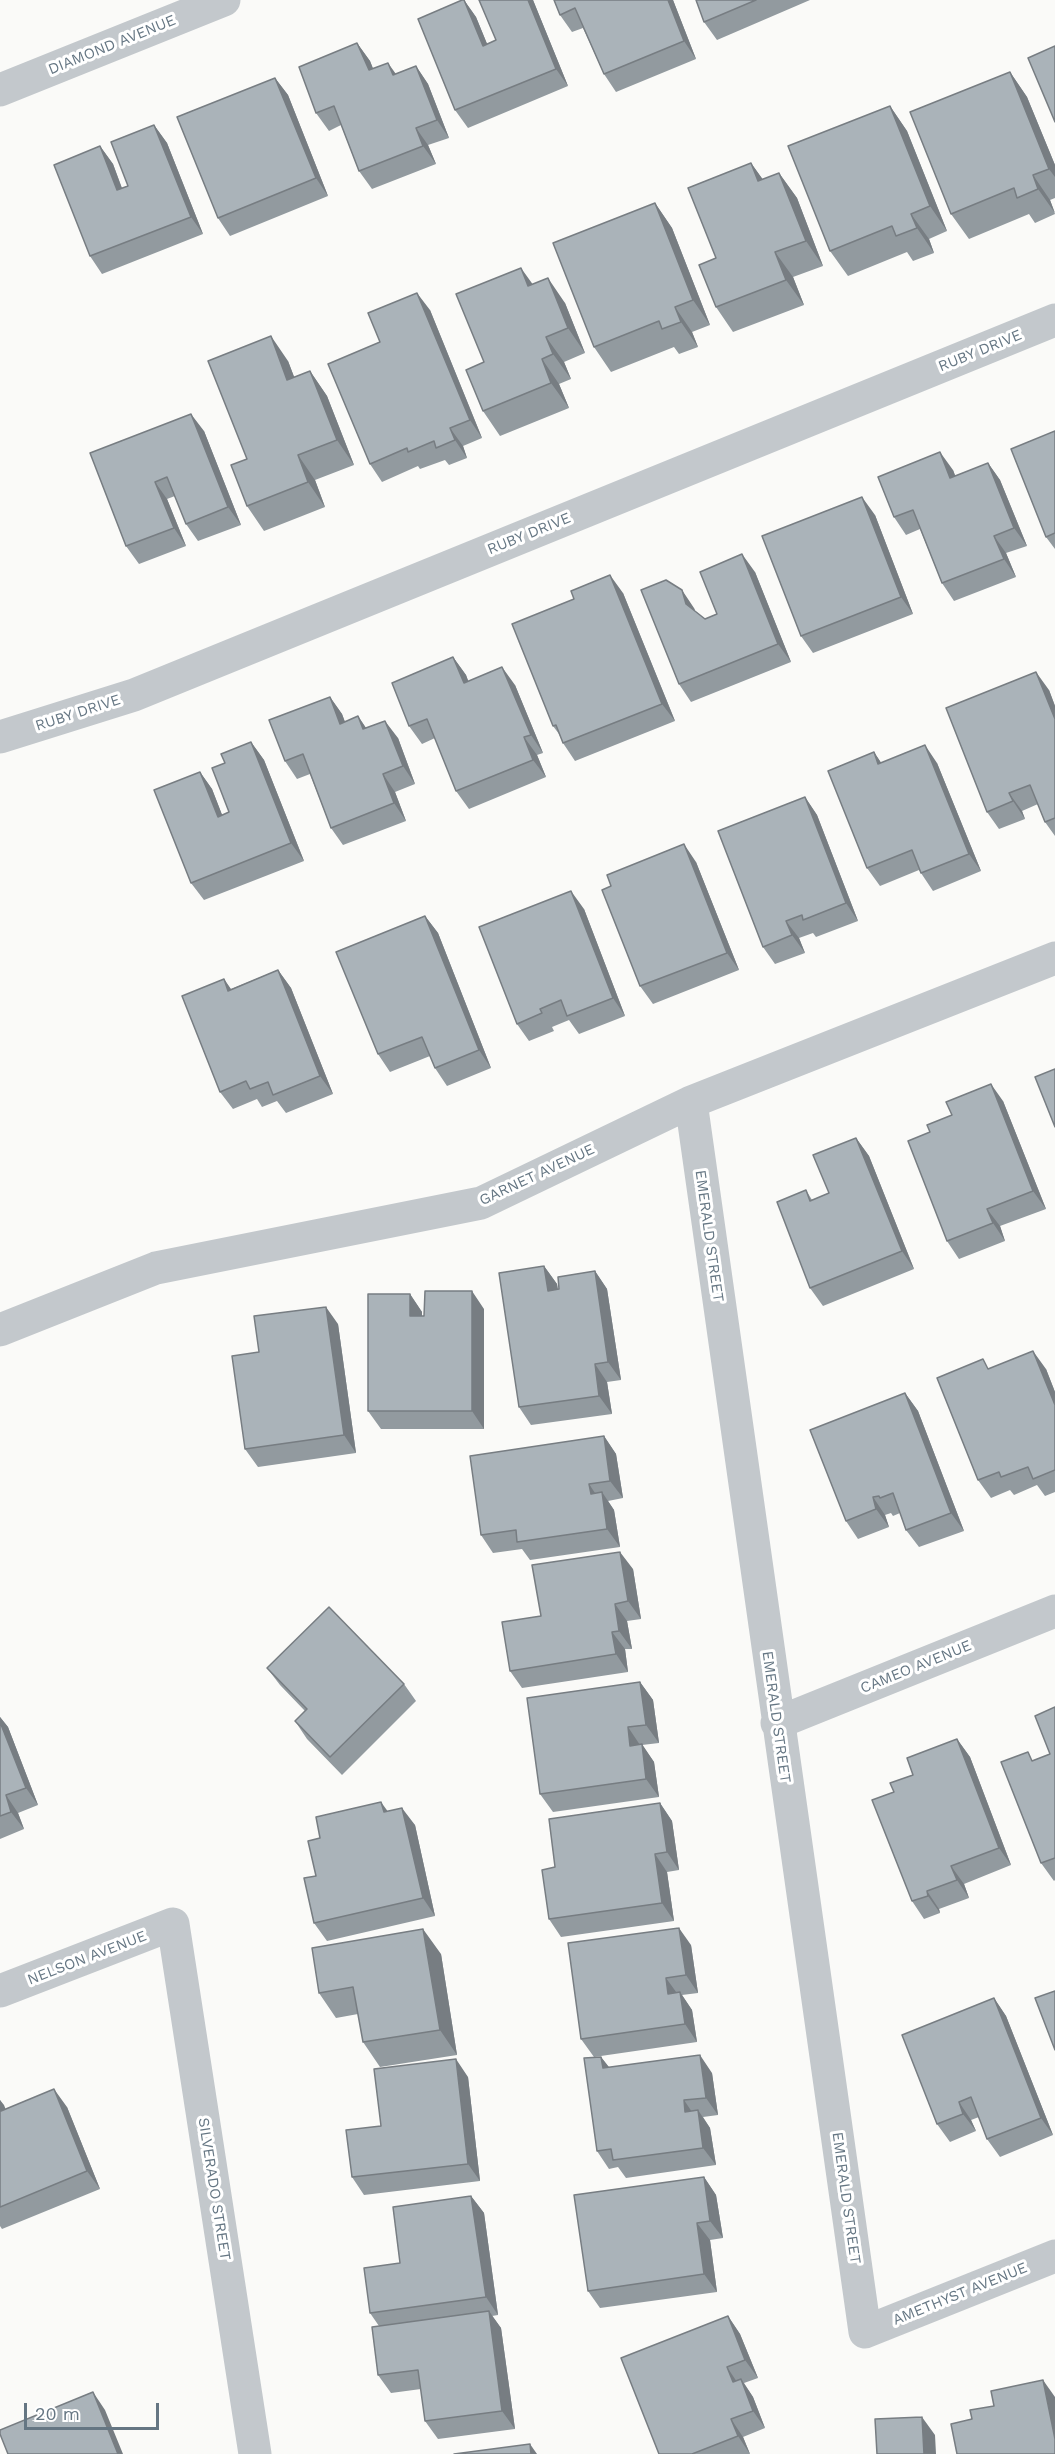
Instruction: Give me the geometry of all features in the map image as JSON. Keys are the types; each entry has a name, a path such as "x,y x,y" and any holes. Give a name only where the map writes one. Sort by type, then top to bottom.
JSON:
{"street":[{"name":"DIAMOND AVENUE","path":"0,90 224,0"},
{"name":"RUBY DRIVE","path":"0,737 134,695 1055,320"},
{"name":"GARNET AVENUE","path":"0,1330 156,1268 481,1203 691,1102 1055,957"},
{"name":"EMERALD STREET","path":"691,1102 777,1723 865,2332"},
{"name":"CAMEO AVENUE","path":"777,1723 1055,1611"},
{"name":"NELSON AVENUE","path":"0,1991 173,1924"},
{"name":"SILVERADO STREET","path":"173,1924 255,2454"},
{"name":"AMETHYST AVENUE","path":"865,2332 1055,2256"}],"building":[{"path":"464,0 483,46 496,40 479,0 528,0 556,69 455,110 418,19"},
{"path":"554,0 668,0 684,41 604,74 575,8 560,15"},
{"path":"696,0 756,0 704,22"},
{"path":"357,43 369,70 388,63 393,75 416,66 437,120 416,128 423,146 359,171 334,106 316,113 299,67"},
{"path":"1055,46 1055,122 1028,58"},
{"path":"1010,72 1049,169 1033,175 1038,189 1017,198 1014,188 951,214 910,112"},
{"path":"275,78 316,178 218,218 177,117"},
{"path":"890,106 930,206 911,214 917,228 896,236 892,226 830,251 788,146"},
{"path":"154,125 191,217 90,256 54,165 100,146 117,190 128,186 111,142"},
{"path":"751,163 758,181 779,173 806,241 775,252 786,280 716,307 699,265 716,258 688,188"},
{"path":"655,203 693,300 675,307 681,322 662,329 659,321 594,347 553,243"},
{"path":"521,268 528,286 548,278 568,328 546,337 553,354 542,359 551,383 483,411 466,370 484,362 456,294"},
{"path":"417,293 470,420 450,428 455,440 436,448 434,441 408,452 407,448 370,464 328,364 380,342 368,313"},
{"path":"271,336 287,380 310,371 337,440 298,455 308,482 247,506 231,465 247,459 208,361"},
{"path":"191,414 228,507 186,524 167,477 155,482 174,528 126,546 90,453"},
{"path":"1055,431 1055,533 1046,537 1011,449"},
{"path":"940,452 950,478 988,463 1014,528 994,536 1004,559 942,583 913,510 894,517 878,477"},
{"path":"862,497 901,597 801,636 762,536"},
{"path":"742,554 778,644 679,684 641,590 666,580 682,590 686,604 705,619 717,614 700,572"},
{"path":"610,575 662,704 563,743 556,725 553,726 512,624 574,599 571,591"},
{"path":"453,657 464,683 502,667 531,735 524,737 533,760 456,791 427,719 409,726 392,683"},
{"path":"1036,672 1055,719 1055,818 1045,822 1030,785 1009,793 1013,801 987,812 946,708"},
{"path":"330,697 340,724 358,716 363,729 385,721 403,766 383,774 394,803 331,828 303,754 285,761 269,720"},
{"path":"251,742 291,843 191,883 154,790 200,772 218,817 229,812 212,768 225,763 221,754"},
{"path":"925,745 969,854 921,873 912,850 867,868 828,771 874,752 878,764"},
{"path":"805,797 846,903 803,920 802,915 786,921 792,935 763,947 718,831"},
{"path":"684,844 727,953 640,986 602,890 611,886 607,875"},
{"path":"571,891 613,998 567,1016 561,1000 540,1009 542,1013 517,1024 479,927"},
{"path":"425,916 479,1050 435,1068 422,1037 378,1054 336,952"},
{"path":"278,970 320,1076 273,1095 268,1082 250,1089 246,1081 220,1092 182,996 224,979 228,991"},
{"path":"1055,1069 1055,1127 1035,1077"},
{"path":"991,1084 1033,1191 987,1209 993,1223 947,1241 908,1141 930,1132 927,1125 952,1115 946,1102"},
{"path":"856,1138 902,1251 810,1288 777,1202 806,1190 810,1201 829,1193 813,1155"},
{"path":"544,1266 548,1291 559,1289 558,1277 595,1271 608,1362 595,1364 599,1396 519,1407 499,1273"},
{"path":"425,1291 472,1291 472,1411 368,1411 368,1294 410,1294 410,1316 424,1316"},
{"path":"326,1307 344,1435 245,1449 232,1356 259,1352 254,1316"},
{"path":"1033,1351 1055,1405 1055,1470 1033,1479 1028,1467 1001,1477 999,1472 978,1480 937,1378 983,1359 988,1369"},
{"path":"905,1393 951,1513 906,1530 893,1493 880,1498 879,1496 873,1497 876,1509 846,1521 810,1430"},
{"path":"604,1436 610,1481 589,1484 591,1494 602,1492 607,1529 517,1542 516,1530 481,1535 470,1456"},
{"path":"620,1552 628,1601 615,1604 619,1631 612,1632 616,1654 510,1671 502,1622 541,1616 532,1565"},
{"path":"329,1607 404,1684 330,1757 295,1721 307,1709 267,1668"},
{"path":"640,1682 646,1725 628,1727 630,1746 642,1744 646,1779 540,1794 527,1698"},
{"path":"1055,1707 1055,1858 1041,1863 1001,1762 1028,1752 1032,1761 1050,1754 1035,1716"},
{"path":"0,1722 26,1788 6,1795 11,1812 0,1816"},
{"path":"957,1739 999,1848 951,1866 957,1880 927,1891 928,1896 912,1901 872,1800 894,1792 890,1783 913,1775 907,1758"},
{"path":"381,1802 384,1812 402,1808 423,1898 314,1923 304,1878 316,1876 308,1841 320,1838 316,1817"},
{"path":"660,1803 667,1852 655,1854 662,1903 549,1919 542,1870 555,1867 549,1819"},
{"path":"679,1928 686,1975 666,1978 668,1994 680,1992 685,2024 581,2039 568,1943"},
{"path":"423,1929 440,2030 363,2042 353,1987 319,1993 312,1948"},
{"path":"1055,1991 1055,2050 1035,1998"},
{"path":"994,1998 1041,2118 987,2139 971,2097 959,2102 963,2114 937,2124 902,2035"},
{"path":"700,2055 706,2098 684,2100 685,2112 698,2110 703,2148 613,2160 611,2149 597,2151 584,2058 601,2057 603,2068"},
{"path":"456,2059 468,2164 352,2177 346,2130 381,2126 374,2069"},
{"path":"54,2089 87,2171 0,2207 0,2109 1,2111"},
{"path":"704,2177 710,2221 697,2223 704,2274 588,2291 574,2195"},
{"path":"471,2196 486,2297 370,2313 364,2268 400,2263 393,2207"},
{"path":"489,2311 502,2411 425,2421 418,2370 378,2375 372,2327"},
{"path":"728,2316 745,2360 727,2367 733,2382 741,2379 753,2411 731,2419 738,2436 692,2454 659,2454 621,2358"},
{"path":"1043,2380 1055,2439 1055,2454 957,2454 951,2424 972,2419 970,2410 994,2406 991,2391"},
{"path":"93,2392 118,2454 8,2454 0,2430"},
{"path":"922,2417 924,2454 877,2454 875,2419"},
{"path":"530,2444 531,2454 454,2454"}]}
